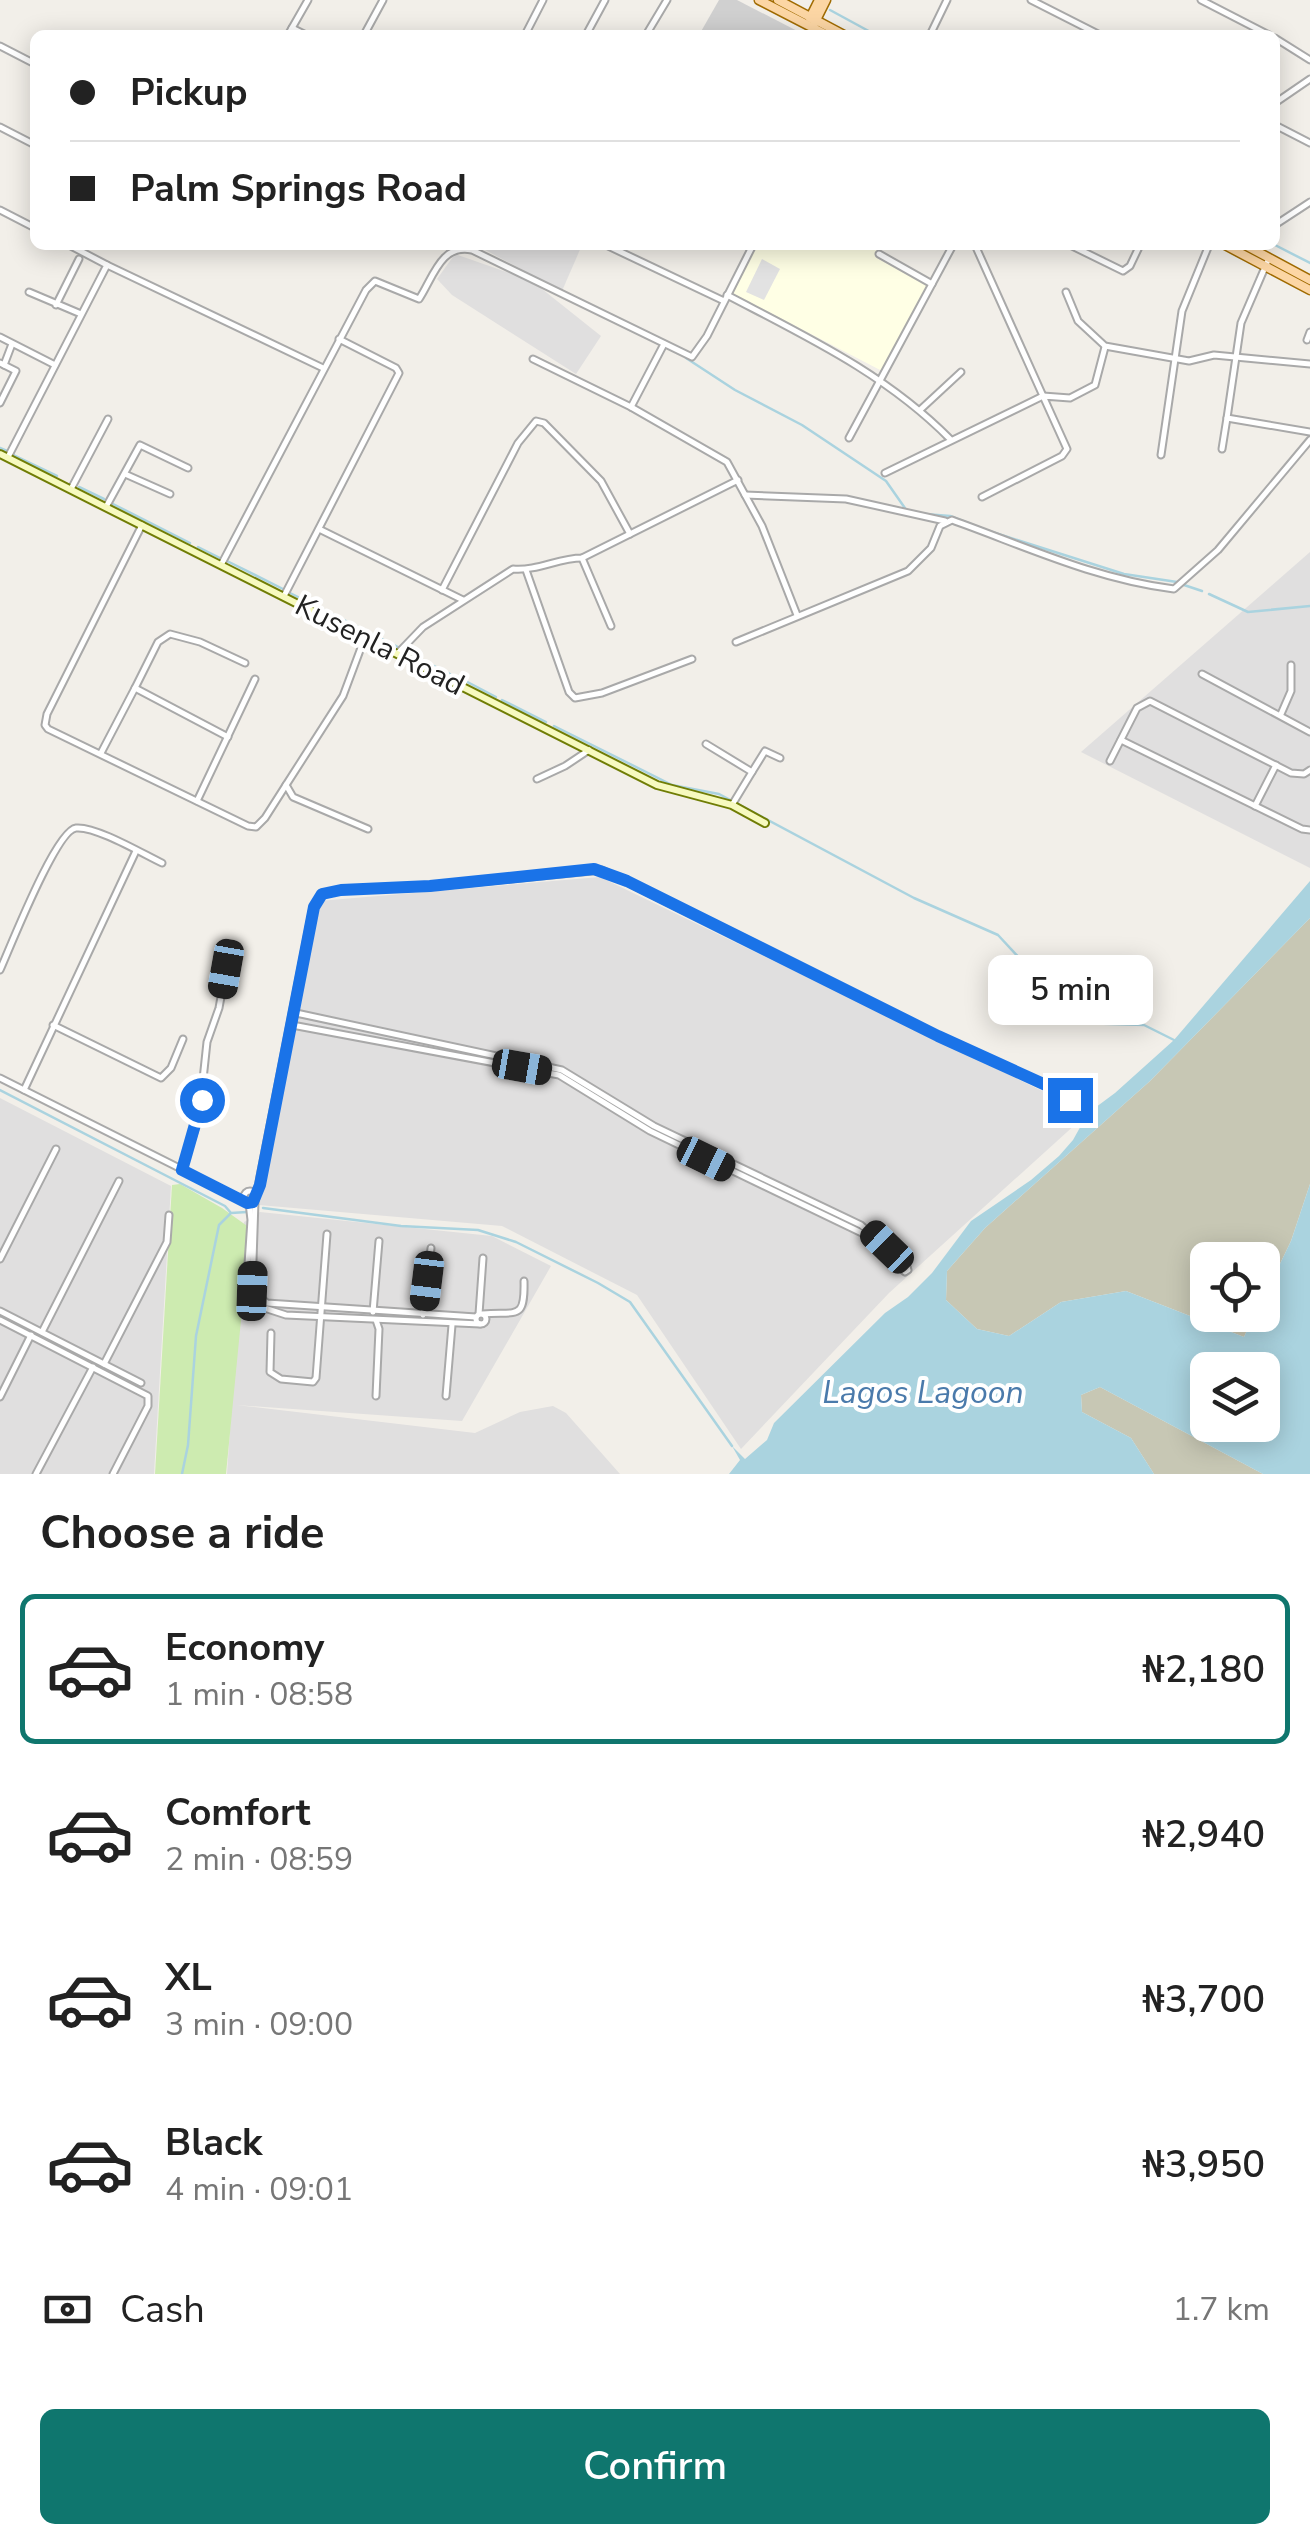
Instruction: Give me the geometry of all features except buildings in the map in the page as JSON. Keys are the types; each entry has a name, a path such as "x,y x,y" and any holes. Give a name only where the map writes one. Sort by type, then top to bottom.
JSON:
{"main road":[{"path":"759,0 831,30"},
{"path":"778,0 820,30"},
{"path":"811,22 822,0"},
{"path":"1237,250 1310,280"},
{"path":"1252,250 1310,290"},
{"name":"Kusenla Road","path":"4,456 672,791 734,802 765,822"}],"street":[{"path":"296,30 292,28 308,0"},
{"path":"367,30 383,0"},
{"path":"528,30 543,0"},
{"path":"589,30 604,0"},
{"path":"649,30 667,0"},
{"path":"933,30 948,0"},
{"path":"1031,0 1090,30"},
{"path":"1201,0 1259,30"},
{"path":"1280,42 1310,60"},
{"path":"0,46 30,61"},
{"path":"1280,100 1310,79"},
{"path":"0,127 30,142"},
{"path":"1280,128 1310,143"},
{"path":"1280,220 1310,202"},
{"path":"0,210 30,225"},
{"path":"79,250 323,368"},
{"path":"221,565 370,284 379,281 419,299 447,253 455,250"},
{"path":"465,250 692,356 750,250"},
{"path":"617,250 838,353 882,380 950,439"},
{"path":"849,438 950,250"},
{"path":"977,250 1067,449 1062,456 982,497"},
{"path":"1080,250 1123,271 1138,250"},
{"path":"1161,454 1172,358 1182,311 1207,250"},
{"path":"879,254 932,284"},
{"path":"56,305 80,259"},
{"path":"1222,449 1242,324 1267,262"},
{"path":"4,456 108,265"},
{"path":"29,292 81,314"},
{"path":"1066,292 1078,322 1106,346 1189,361 1214,355 1310,364"},
{"path":"1306,340 1310,332"},
{"path":"0,337 55,365"},
{"path":"284,596 399,373 339,339"},
{"path":"0,402 16,371 2,364 12,343"},
{"path":"630,407 664,344"},
{"path":"885,472 1043,396 1070,398 1095,385 1106,346"},
{"path":"532,359 720,455 746,495 797,615"},
{"path":"920,410 962,372"},
{"path":"1226,418 1310,432"},
{"path":"70,489 108,419"},
{"path":"442,590 518,444 536,421 544,423 602,481 630,534"},
{"path":"746,495 846,499 946,522 952,520 1064,565 1134,584 1174,590 1218,550 1310,440"},
{"path":"106,507 140,445 188,468"},
{"path":"124,474 170,494"},
{"path":"398,653 423,627 514,569 582,558 738,480"},
{"path":"736,642 908,571 932,548 946,522"},
{"path":"142,525 45,719 48,729 256,827 343,696 365,637"},
{"path":"319,528 462,600"},
{"path":"582,558 611,626"},
{"path":"526,570 569,692 575,698 602,693 692,659"},
{"path":"101,753 158,642 170,634 200,642 245,663"},
{"path":"1281,714 1292,691 1291,665"},
{"path":"1202,674 1310,732"},
{"path":"197,801 255,679"},
{"path":"135,688 228,736"},
{"path":"1110,761 1137,708 1150,701 1276,765 1298,774 1310,770"},
{"path":"1121,740 1302,830 1310,830"},
{"path":"706,744 752,772"},
{"path":"536,779 588,750"},
{"path":"734,802 765,750 780,758"},
{"path":"1255,806 1276,765"},
{"path":"286,785 294,797 368,829"},
{"path":"0,970 51,858 69,830 94,832 162,863"},
{"path":"24,1090 136,851"},
{"path":"481,1318 374,1312 286,1315 249,1303 246,1293 250,1198 260,1185 314,907 322,894 594,869 621,878 938,1036 1061,1092 1070,1100"},
{"path":"182,1170 200,1117 208,1042 226,969"},
{"path":"292,1025 559,1075 650,1131 868,1236 905,1272 908,1270 861,1225 654,1126 562,1070 295,1013"},
{"path":"317,1031 320,1019"},
{"path":"52,1025 161,1078 171,1068 183,1039"},
{"path":"0,1078 236,1196 250,1198"},
{"path":"0,1259 56,1149"},
{"path":"42,1332 119,1181"},
{"path":"104,1364 166,1242 169,1215"},
{"path":"271,1332 270,1372 281,1378 313,1382 327,1234"},
{"path":"374,1312 380,1241"},
{"path":"423,1315 431,1248"},
{"path":"481,1318 483,1258"},
{"path":"321,1312 452,1325 520,1311 524,1304 524,1281"},
{"path":"0,1311 141,1383"},
{"path":"0,1320 146,1394 150,1400 113,1474"},
{"path":"376,1320 376,1396"},
{"path":"446,1396 452,1325"},
{"path":"0,1397 31,1336"},
{"path":"36,1474 93,1367"}],"shaded area":[{"path":"719,0 737,0 795,30 702,30"},
{"path":"485,250 580,250 562,291"},
{"path":"754,250 878,250 875,257 927,286 882,371 732,293"},
{"path":"455,254 532,281 601,336 576,374 452,295 437,279"},
{"path":"762,259 780,269 764,300 746,292"},
{"path":"1310,552 1310,868 1081,752"},
{"path":"600,877 1088,1113 889,1293 741,1449 637,1295 502,1226 259,1205 319,901"},
{"path":"1310,918 1310,1184 1280,1264 1280,1242 1190,1242 1190,1316 1126,1291 1061,1302 1009,1336 977,1329 946,1300 947,1271 985,1228 1150,1081"},
{"path":"0,1098 171,1186 154,1474 0,1474"},
{"path":"260,1212 492,1236 551,1266 462,1421 236,1405 475,1433 520,1412 553,1406 566,1413 620,1474 227,1474 244,1222"},
{"path":"1100,1387 1190,1435 1190,1442 1203,1442 1263,1474 1154,1474 1131,1438 1082,1412 1081,1395"}],"green space":[{"path":"180,1184 250,1228 226,1474 155,1474 172,1185"}],"water":[{"name":"Lagos Lagoon","path":"1310,881 1310,918 1150,1081 985,1228 947,1271 946,1300 977,1329 1009,1336 1061,1302 1126,1291 1190,1316 1190,1332 1231,1332 1244,1337 1246,1332 1280,1332 1280,1264 1310,1184 1310,1474 1263,1474 1203,1442 1280,1442 1280,1352 1190,1352 1190,1435 1100,1387 1081,1395 1082,1412 1131,1438 1154,1474 729,1474 740,1460 732,1446 745,1459 767,1440 774,1423 885,1313 932,1273 971,1221 1059,1156 1088,1113 1174,1040"}],"waterway":[{"path":"830,10 867,30"},
{"path":"1280,248 1310,263"},
{"path":"470,252 485,259"},
{"path":"627,328 678,353"},
{"path":"686,358 735,390 802,425 886,481 907,511"},
{"path":"0,448 7,451"},
{"path":"13,455 57,476"},
{"path":"79,487 104,499"},
{"path":"111,503 190,543"},
{"path":"925,514 950,516 981,528"},
{"path":"989,531 1124,574 1177,582"},
{"path":"198,547 220,558"},
{"path":"227,561 283,589"},
{"path":"1184,585 1202,591"},
{"path":"290,593 398,647"},
{"path":"1209,594 1248,612 1310,606"},
{"path":"405,651 413,655"},
{"path":"418,658 450,674"},
{"path":"456,676 496,697"},
{"path":"502,700 546,722"},
{"path":"554,726 672,785 719,794 914,898 998,935 1036,976 1063,1015 1079,1023 1144,1025 1174,1040"},
{"path":"0,1090 225,1206 231,1213 247,1212"},
{"path":"263,1208 401,1226 478,1230 516,1242 598,1283 630,1302 732,1446"},
{"path":"182,1474 188,1445 196,1336 219,1225 230,1214"}],"route":[{"path":"202,1100 182,1170 249,1204 256,1199 260,1185 314,907 322,894 594,869 627,881 938,1036 1061,1092 1070,1100"}]}
